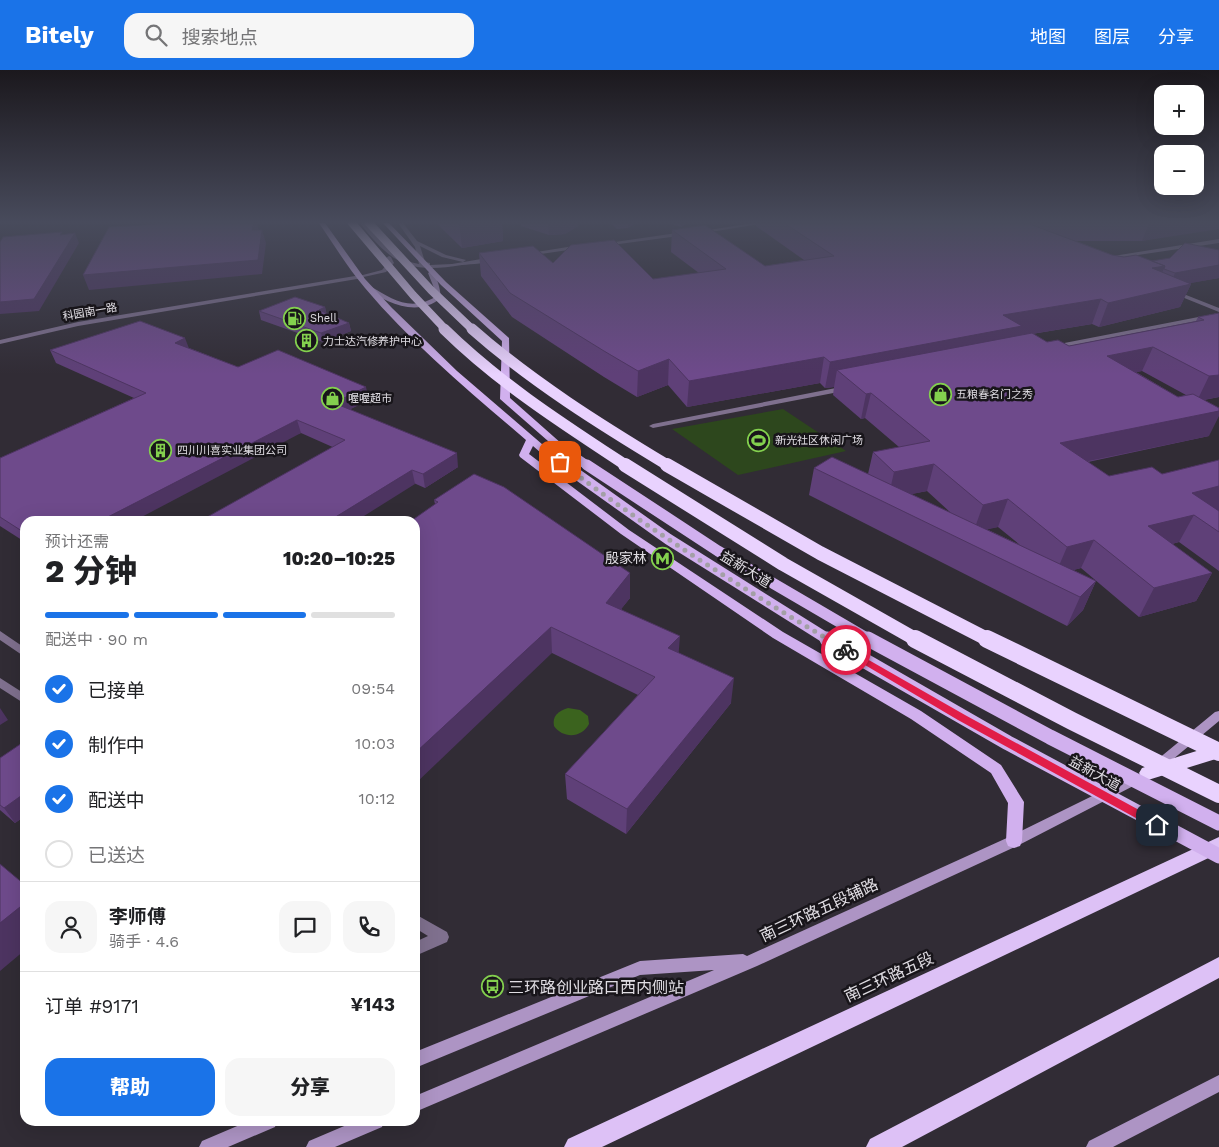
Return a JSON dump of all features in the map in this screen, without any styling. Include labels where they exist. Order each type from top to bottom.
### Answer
[{"type":"highway","points":[[396,273],[445,329],[480,362],[536,405],[683,503],[803,576],[907,634],[1078,725],[1219,794]]},
{"type":"highway","points":[[416,273],[498,351],[568,402],[632,443],[789,537],[890,591],[1219,751]]},
{"type":"highway","points":[[1148,773],[1219,751]]},
{"type":"highway","name":"南三环路五段","points":[[576,1147],[1219,845]]},
{"type":"highway","points":[[878,1147],[1219,967]]},
{"type":"main road","name":"益新大道","points":[[358,273],[368,287],[451,371],[531,440],[618,505],[810,629],[962,718],[1142,817],[1219,856]]},
{"type":"main road","points":[[368,287],[402,306],[420,307],[432,303],[438,298],[437,288],[429,273]]},
{"type":"main road","name":"益新大道","points":[[432,273],[474,314],[506,340],[505,399],[560,446],[658,513],[832,618],[1052,740],[1219,823]]},
{"type":"main road","points":[[531,440],[524,455],[625,532],[778,635],[916,715],[996,769],[1016,802],[1014,841]]},
{"type":"main road","name":"南三环路五段辅路","points":[[420,1102],[752,961],[1014,841],[1148,773],[1219,715]]},
{"type":"main road","points":[[420,1058],[640,968],[752,961]]},
{"type":"main road","points":[[1095,1147],[1219,1083]]},
{"type":"main road","points":[[208,1147],[257,1126]]},
{"type":"main road","points":[[315,1147],[364,1126]]},
{"type":"street","name":"科园南一路","points":[[0,342],[78,324],[375,273]]},
{"type":"street","points":[[443,273],[442,277],[445,285]]},
{"type":"street","points":[[1164,288],[1219,310]]},
{"type":"street","points":[[1047,349],[1219,315]]},
{"type":"street","points":[[653,426],[854,387]]},
{"type":"street","points":[[0,635],[20,649]]},
{"type":"street","points":[[0,682],[20,696]]},
{"type":"street","points":[[420,923],[442,937],[420,947]]},
{"type":"shaded area","name":"新光社区休闲广场","points":[[783,409],[846,451],[738,475],[672,429]]},
{"type":"shaded area","points":[[568,708],[580,710],[588,716],[589,724],[582,732],[567,735],[554,726],[556,714]]},
{"type":"building","points":[[0,273],[50,273],[34,299],[0,302]]},
{"type":"building","points":[[84,273],[103,273],[83,275]]},
{"type":"building","points":[[495,273],[647,273],[653,279],[695,273],[1165,273],[1191,284],[1108,303],[1101,299],[1003,315],[1022,326],[830,362],[824,357],[689,381],[669,359],[638,371],[510,293]]},
{"type":"building","points":[[295,297],[325,307],[319,310],[349,323],[321,333],[259,311]]},
{"type":"building","points":[[1219,313],[1219,375],[1209,376],[1153,347],[1107,356],[1178,397],[1193,394],[1219,408],[1219,411],[1060,443],[1109,476],[1152,467],[1162,474],[1219,460],[1219,486],[1192,493],[1219,511],[1219,532],[1194,515],[1148,526],[1212,573],[1154,588],[1094,540],[1067,547],[1008,499],[983,505],[934,464],[894,472],[873,452],[930,441],[871,393],[866,394],[837,370],[1032,333],[1047,342],[1058,340],[1069,346],[1204,320],[1198,317]]},
{"type":"building","points":[[140,321],[185,338],[175,343],[238,367],[278,350],[366,387],[334,403],[457,453],[423,474],[412,470],[337,516],[209,516],[345,440],[297,420],[110,516],[20,516],[20,530],[0,517],[0,458],[146,393],[50,350]]},
{"type":"building","points":[[832,457],[1096,581],[1080,597],[814,468]]},
{"type":"building","points":[[474,474],[504,487],[630,573],[606,603],[680,636],[668,648],[734,678],[627,809],[565,774],[655,677],[551,627],[420,748],[420,516],[418,516],[438,502],[434,500]]},
{"type":"building","points":[[20,744],[20,797],[4,808],[0,805],[0,758]]},
{"type":"building","points":[[0,864],[20,881],[20,907],[0,923]]},
{"type":"way so far","points":[[560,462],[618,505],[810,629],[846,650]]},
{"type":"place","name":"Shell","points":[[294,318]]},
{"type":"place","name":"力士达汽修养护中心","points":[[307,341]]},
{"type":"place","name":"五粮春名门之秀","points":[[940,394]]},
{"type":"place","name":"喔喔超市","points":[[332,398]]},
{"type":"place","name":"新光社区休闲广场","points":[[759,440]]},
{"type":"place","name":"四川川喜实业集团公司","points":[[161,450]]},
{"type":"place","name":"殷家林","points":[[663,558]]},
{"type":"place","name":"三环路创业路口西内侧站","points":[[492,987]]},
{"type":"route","points":[[846,650],[962,718],[1157,825]]}]
